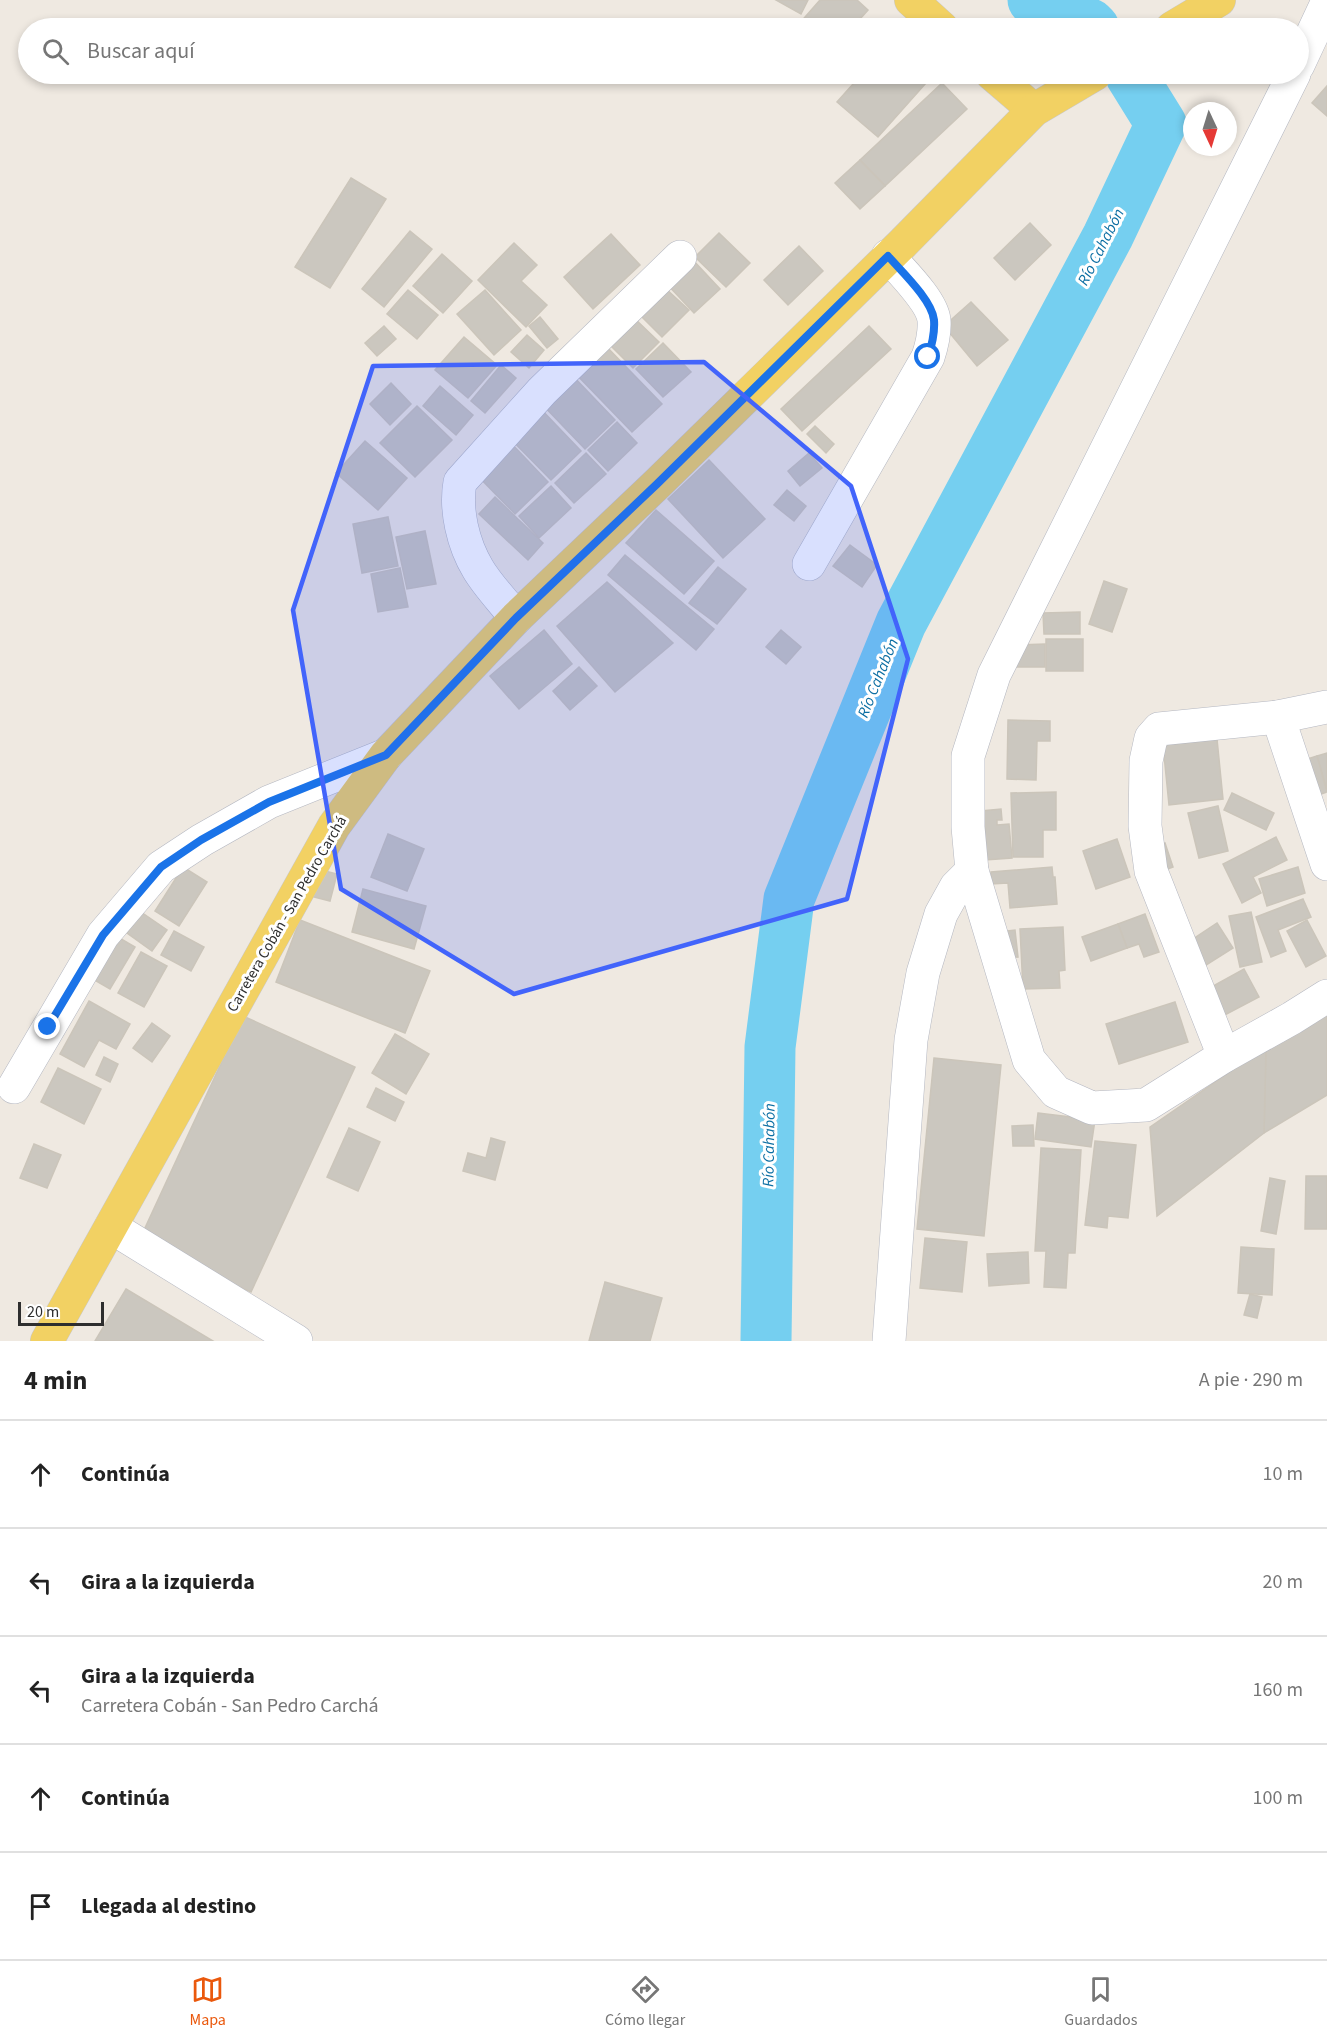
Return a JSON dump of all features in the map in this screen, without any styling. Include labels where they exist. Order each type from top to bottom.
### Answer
[{"type":"main road","points":[[911,0],[931,18]]},
{"type":"main road","points":[[1189,18],[1219,0]]},
{"type":"main road","points":[[1004,84],[1034,110]]},
{"type":"main road","name":"Carretera Cobán - San Pedro Carchá","points":[[46,1341],[334,826],[386,755],[516,618],[657,484],[1034,110],[1077,84]]},
{"type":"street","points":[[1309,43],[1327,3]]},
{"type":"street","points":[[1289,84],[994,675],[968,756],[968,827],[972,871],[1029,1060],[1056,1092],[1092,1108],[1146,1105],[1327,996]]},
{"type":"street","points":[[809,564],[928,357],[934,337],[934,318],[925,300],[888,256]]},
{"type":"street","points":[[516,618],[477,569],[461,528],[457,498],[460,482],[542,391],[680,257]]},
{"type":"street","points":[[1224,1056],[1151,872],[1145,826],[1146,761],[1150,738],[1159,729],[1278,717],[1327,707]]},
{"type":"street","points":[[1278,717],[1327,864]]},
{"type":"street","points":[[14,1087],[103,935],[161,867],[201,840],[269,802],[386,755]]},
{"type":"street","points":[[889,1341],[911,1040],[917,1006],[923,973],[941,914],[956,887],[972,871]]},
{"type":"street","points":[[111,1227],[296,1341]]},
{"type":"highlighted area","points":[[704,362],[851,486],[908,659],[847,899],[514,994],[341,889],[293,610],[373,366]]},
{"type":"building","points":[[776,0],[808,0],[801,14]]},
{"type":"building","points":[[820,0],[857,0],[868,10],[861,18],[804,18]]},
{"type":"building","points":[[853,84],[925,84],[878,137],[837,102]]},
{"type":"building","points":[[941,84],[967,109],[885,186],[860,160]]},
{"type":"building","points":[[1327,86],[1327,116],[1312,103]]},
{"type":"building","points":[[860,160],[885,186],[860,209],[835,183]]},
{"type":"building","points":[[351,178],[386,199],[330,288],[295,267]]},
{"type":"building","points":[[1030,223],[1051,245],[1015,280],[994,258]]},
{"type":"building","points":[[410,231],[432,249],[384,307],[362,289]]},
{"type":"building","points":[[719,233],[750,263],[726,287],[695,257]]},
{"type":"building","points":[[611,234],[640,265],[593,309],[564,277]]},
{"type":"building","points":[[514,243],[537,265],[521,281],[547,305],[526,327],[478,280]]},
{"type":"building","points":[[799,246],[823,271],[788,305],[764,280]]},
{"type":"building","points":[[442,254],[472,281],[443,313],[413,286]]},
{"type":"building","points":[[692,259],[720,289],[694,313],[666,283]]},
{"type":"building","points":[[665,288],[689,310],[662,337],[639,314]]},
{"type":"building","points":[[408,290],[438,315],[417,339],[387,314]]},
{"type":"building","points":[[485,290],[521,330],[494,355],[457,314]]},
{"type":"building","points":[[971,302],[1008,340],[977,366],[944,326]]},
{"type":"building","points":[[540,317],[558,339],[547,348],[529,326]]},
{"type":"building","points":[[633,317],[659,342],[633,368],[608,343]]},
{"type":"building","points":[[384,326],[396,339],[377,356],[365,343]]},
{"type":"building","points":[[869,326],[891,349],[802,431],[781,409]]},
{"type":"building","points":[[527,335],[544,350],[529,368],[511,352]]},
{"type":"building","points":[[464,337],[497,365],[468,398],[435,370]]},
{"type":"building","points":[[603,343],[662,404],[632,432],[573,371]]},
{"type":"building","points":[[663,343],[691,372],[663,397],[636,369]]},
{"type":"building","points":[[501,365],[516,378],[485,413],[471,401]]},
{"type":"building","points":[[569,372],[615,420],[585,449],[539,401]]},
{"type":"building","points":[[391,383],[411,404],[390,425],[370,404]]},
{"type":"building","points":[[440,386],[473,415],[456,435],[423,406]]},
{"type":"building","points":[[536,404],[581,451],[551,480],[505,433]]},
{"type":"building","points":[[417,406],[452,440],[415,477],[380,443]]},
{"type":"building","points":[[617,422],[637,443],[608,471],[588,450]]},
{"type":"building","points":[[815,426],[834,444],[826,453],[807,434]]},
{"type":"building","points":[[508,440],[548,482],[515,514],[474,472]]},
{"type":"building","points":[[365,441],[407,478],[378,510],[336,473]]},
{"type":"building","points":[[586,453],[606,474],[574,503],[555,483]]},
{"type":"building","points":[[809,453],[822,468],[800,486],[788,471]]},
{"type":"building","points":[[709,460],[765,519],[723,558],[668,499]]},
{"type":"building","points":[[551,486],[571,508],[539,538],[519,516]]},
{"type":"building","points":[[787,490],[806,506],[794,521],[774,505]]},
{"type":"building","points":[[495,497],[543,543],[528,560],[479,514]]},
{"type":"building","points":[[656,510],[714,561],[684,594],[626,543]]},
{"type":"building","points":[[388,517],[398,566],[362,573],[353,524]]},
{"type":"building","points":[[425,531],[436,584],[407,589],[396,537]]},
{"type":"building","points":[[850,545],[877,565],[862,587],[833,566]]},
{"type":"building","points":[[625,555],[714,629],[696,650],[608,575]]},
{"type":"building","points":[[718,567],[746,589],[717,624],[689,603]]},
{"type":"building","points":[[400,568],[408,607],[378,612],[371,574]]},
{"type":"building","points":[[1104,581],[1127,589],[1112,632],[1089,624]]},
{"type":"building","points":[[607,582],[673,643],[615,692],[557,626]]},
{"type":"building","points":[[1080,612],[1080,634],[1044,634],[1043,613]]},
{"type":"building","points":[[544,630],[572,664],[519,709],[490,676]]},
{"type":"building","points":[[781,630],[801,647],[786,664],[766,647]]},
{"type":"building","points":[[1046,639],[1083,639],[1083,671],[1046,671]]},
{"type":"building","points":[[1045,644],[1045,667],[1014,667],[1014,645]]},
{"type":"building","points":[[579,667],[597,686],[570,710],[553,691]]},
{"type":"building","points":[[1008,720],[1050,721],[1050,741],[1037,741],[1036,780],[1007,779]]},
{"type":"building","points":[[1217,739],[1223,799],[1169,805],[1163,745]]},
{"type":"building","points":[[1327,753],[1327,790],[1317,756]]},
{"type":"building","points":[[1317,756],[1327,792],[1310,798],[1298,762]]},
{"type":"building","points":[[1056,792],[1056,830],[1043,830],[1043,857],[1013,857],[1011,793]]},
{"type":"building","points":[[1232,793],[1274,813],[1266,830],[1224,810]]},
{"type":"building","points":[[1218,806],[1228,851],[1199,858],[1188,813]]},
{"type":"building","points":[[1001,809],[1002,820],[997,820],[997,825],[1009,824],[1012,858],[985,860],[970,812]]},
{"type":"building","points":[[388,834],[424,849],[407,891],[371,877]]},
{"type":"building","points":[[1276,837],[1287,860],[1253,877],[1261,893],[1242,903],[1223,864]]},
{"type":"building","points":[[1117,839],[1130,877],[1096,889],[1083,851]]},
{"type":"building","points":[[1165,843],[1173,867],[1162,871],[1154,847]]},
{"type":"building","points":[[183,867],[207,882],[179,926],[155,911]]},
{"type":"building","points":[[1052,867],[1057,904],[1010,908],[1008,883],[991,884],[991,872]]},
{"type":"building","points":[[1298,867],[1305,893],[1267,906],[1259,879]]},
{"type":"building","points":[[321,870],[337,874],[330,901],[314,897]]},
{"type":"building","points":[[363,889],[426,906],[414,949],[352,932]]},
{"type":"building","points":[[1303,899],[1311,917],[1278,930],[1286,951],[1271,957],[1256,917]]},
{"type":"building","points":[[141,912],[167,930],[152,951],[127,933]]},
{"type":"building","points":[[1251,912],[1262,962],[1240,967],[1229,916]]},
{"type":"building","points":[[1145,914],[1159,952],[1144,957],[1139,944],[1127,948],[1118,924]]},
{"type":"building","points":[[300,920],[430,971],[405,1033],[276,982]]},
{"type":"building","points":[[1307,920],[1326,956],[1306,967],[1287,931]]},
{"type":"building","points":[[1217,923],[1233,948],[1203,967],[1187,943]]},
{"type":"building","points":[[1118,924],[1127,948],[1091,961],[1082,937]]},
{"type":"building","points":[[1063,927],[1065,970],[1059,971],[1060,988],[1023,989],[1020,929]]},
{"type":"building","points":[[1015,930],[1018,957],[1002,958],[999,932]]},
{"type":"building","points":[[174,931],[204,947],[191,971],[161,955]]},
{"type":"building","points":[[116,936],[135,947],[110,989],[91,978]]},
{"type":"building","points":[[141,952],[167,966],[144,1007],[118,993]]},
{"type":"building","points":[[1244,969],[1259,997],[1219,1018],[1204,991]]},
{"type":"building","points":[[89,1001],[130,1024],[116,1049],[99,1040],[84,1067],[60,1054]]},
{"type":"building","points":[[1175,1002],[1188,1042],[1119,1064],[1106,1024]]},
{"type":"building","points":[[1327,1010],[1327,1095],[1264,1133],[1266,1047]]},
{"type":"building","points":[[243,1016],[355,1067],[251,1292],[139,1241]]},
{"type":"building","points":[[152,1023],[170,1036],[152,1062],[133,1048]]},
{"type":"building","points":[[395,1034],[429,1054],[406,1094],[372,1073]]},
{"type":"building","points":[[1266,1047],[1264,1133],[1157,1216],[1150,1127]]},
{"type":"building","points":[[104,1057],[118,1064],[110,1082],[96,1075]]},
{"type":"building","points":[[934,1058],[1001,1065],[984,1236],[917,1229]]},
{"type":"building","points":[[58,1068],[101,1089],[84,1124],[41,1102]]},
{"type":"building","points":[[376,1088],[404,1102],[395,1121],[367,1107]]},
{"type":"building","points":[[1038,1113],[1095,1120],[1091,1147],[1035,1139]]},
{"type":"building","points":[[1033,1125],[1034,1146],[1013,1146],[1012,1126]]},
{"type":"building","points":[[349,1128],[380,1142],[358,1191],[327,1177]]},
{"type":"building","points":[[491,1138],[505,1142],[495,1180],[463,1171],[468,1153],[486,1158]]},
{"type":"building","points":[[1095,1141],[1136,1145],[1128,1218],[1108,1216],[1107,1228],[1085,1225]]},
{"type":"building","points":[[34,1144],[61,1155],[47,1188],[20,1178]]},
{"type":"building","points":[[1041,1148],[1081,1150],[1075,1253],[1068,1253],[1066,1288],[1044,1287],[1046,1251],[1035,1251]]},
{"type":"building","points":[[1306,1176],[1327,1176],[1327,1229],[1305,1229]]},
{"type":"building","points":[[1270,1178],[1285,1181],[1276,1234],[1261,1231]]},
{"type":"building","points":[[925,1238],[967,1242],[962,1292],[920,1288]]},
{"type":"building","points":[[1241,1247],[1274,1249],[1272,1295],[1238,1293]]},
{"type":"building","points":[[1028,1252],[1029,1283],[989,1286],[987,1254]]},
{"type":"building","points":[[605,1282],[662,1298],[650,1341],[589,1341]]},
{"type":"building","points":[[126,1289],[213,1341],[95,1341]]},
{"type":"building","points":[[1250,1294],[1262,1297],[1257,1318],[1244,1315]]},
{"type":"waterway","name":"Río Cahabón","points":[[1033,0],[1076,18]]},
{"type":"waterway","name":"Río Cahabón","points":[[766,1341],[770,1047],[789,899],[901,623],[1108,236],[1161,124],[1136,84]]},
{"type":"route","points":[[48,1027],[103,935],[161,867],[201,840],[269,802],[386,755],[516,618],[657,484],[888,256],[925,300],[934,318],[934,337],[928,357]]}]
